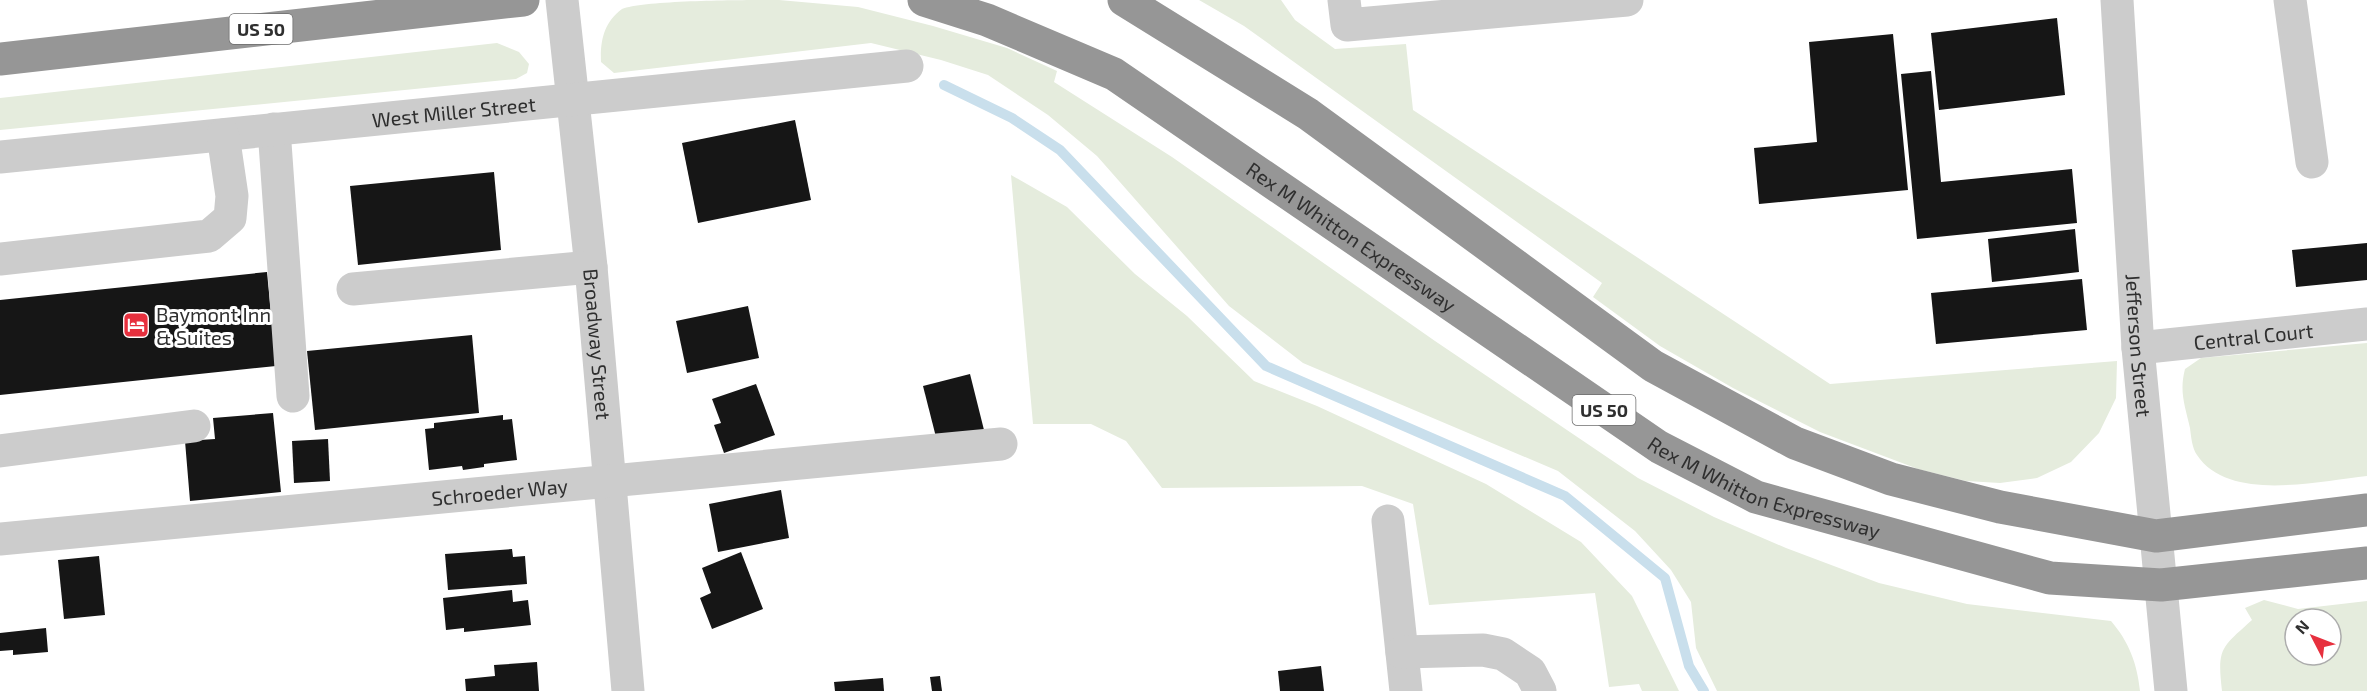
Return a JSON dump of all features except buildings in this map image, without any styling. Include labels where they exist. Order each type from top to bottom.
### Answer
[{"type":"highway","name":"US 50","points":[[0,58],[523,0]]},
{"type":"highway","name":"Rex M Whitton Expressway","points":[[924,0],[987,20],[1114,74],[1659,447],[1756,497],[2050,578],[2161,585],[2367,563]]},
{"type":"highway","points":[[1124,0],[1308,114],[1653,366],[1795,443],[1891,479],[2000,507],[2156,536],[2367,510]]},
{"type":"street","name":"Broadway Street","points":[[562,0],[591,267],[628,691]]},
{"type":"street","points":[[1346,13],[1627,0]]},
{"type":"street","name":"Jefferson Street","points":[[2117,0],[2139,348],[2171,691]]},
{"type":"street","points":[[2290,0],[2312,162]]},
{"type":"street","name":"West Miller Street","points":[[0,157],[907,66]]},
{"type":"street","points":[[274,129],[293,396]]},
{"type":"street","points":[[0,259],[209,236],[230,218],[232,196],[223,135]]},
{"type":"street","points":[[353,289],[591,267]]},
{"type":"street","name":"Central Court","points":[[2139,348],[2367,324]]},
{"type":"street","points":[[0,450],[194,426]]},
{"type":"street","name":"Schroeder Way","points":[[0,538],[1001,444]]},
{"type":"street","points":[[1388,521],[1406,691]]},
{"type":"street","points":[[1402,652],[1483,650],[1503,654],[1530,672],[1540,691]]},
{"type":"green space","points":[[779,0],[858,7],[933,26],[1007,48],[1057,71],[1054,82],[1172,157],[1435,341],[1638,478],[1714,517],[1786,548],[1879,583],[1967,604],[2111,621],[2131,653],[2140,691],[1717,691],[1696,648],[1691,602],[1671,570],[1635,531],[1558,471],[1303,363],[1229,306],[1097,156],[1048,115],[988,75],[941,60],[871,43],[614,73],[601,62],[604,32],[611,20],[622,9],[673,2]]},
{"type":"green space","points":[[1199,0],[1281,0],[1295,20],[1335,49],[1406,44],[1413,110],[1830,384],[2117,361],[2116,398],[2099,433],[2071,462],[2037,478],[2000,483],[1966,481],[1918,469],[1820,432],[1733,388],[1660,346],[1593,297],[1602,283],[1244,26]]},
{"type":"green space","points":[[497,43],[519,52],[529,64],[527,73],[516,79],[0,130],[0,98]]},
{"type":"green space","points":[[1011,175],[1067,207],[1135,274],[1187,316],[1254,381],[1317,406],[1486,484],[1581,542],[1632,596],[1679,691],[1642,691],[1639,684],[1609,687],[1595,593],[1429,605],[1413,504],[1362,486],[1162,488],[1126,441],[1091,424],[1033,424]]},
{"type":"green space","points":[[2367,343],[2367,476],[2300,484],[2252,484],[2230,479],[2211,470],[2197,455],[2183,399],[2183,385],[2185,369],[2201,358]]},
{"type":"green space","points":[[2264,600],[2290,607],[2283,607],[2283,667],[2343,667],[2343,607],[2315,607],[2367,601],[2367,691],[2222,691],[2221,657],[2228,643],[2252,620],[2245,608]]},
{"type":"waterway","points":[[944,85],[1012,118],[1060,150],[1266,366],[1565,496],[1665,578],[1689,666],[1704,691]]},
{"type":"place","name":"Baymont Inn & Suites","points":[[136,325]]}]
